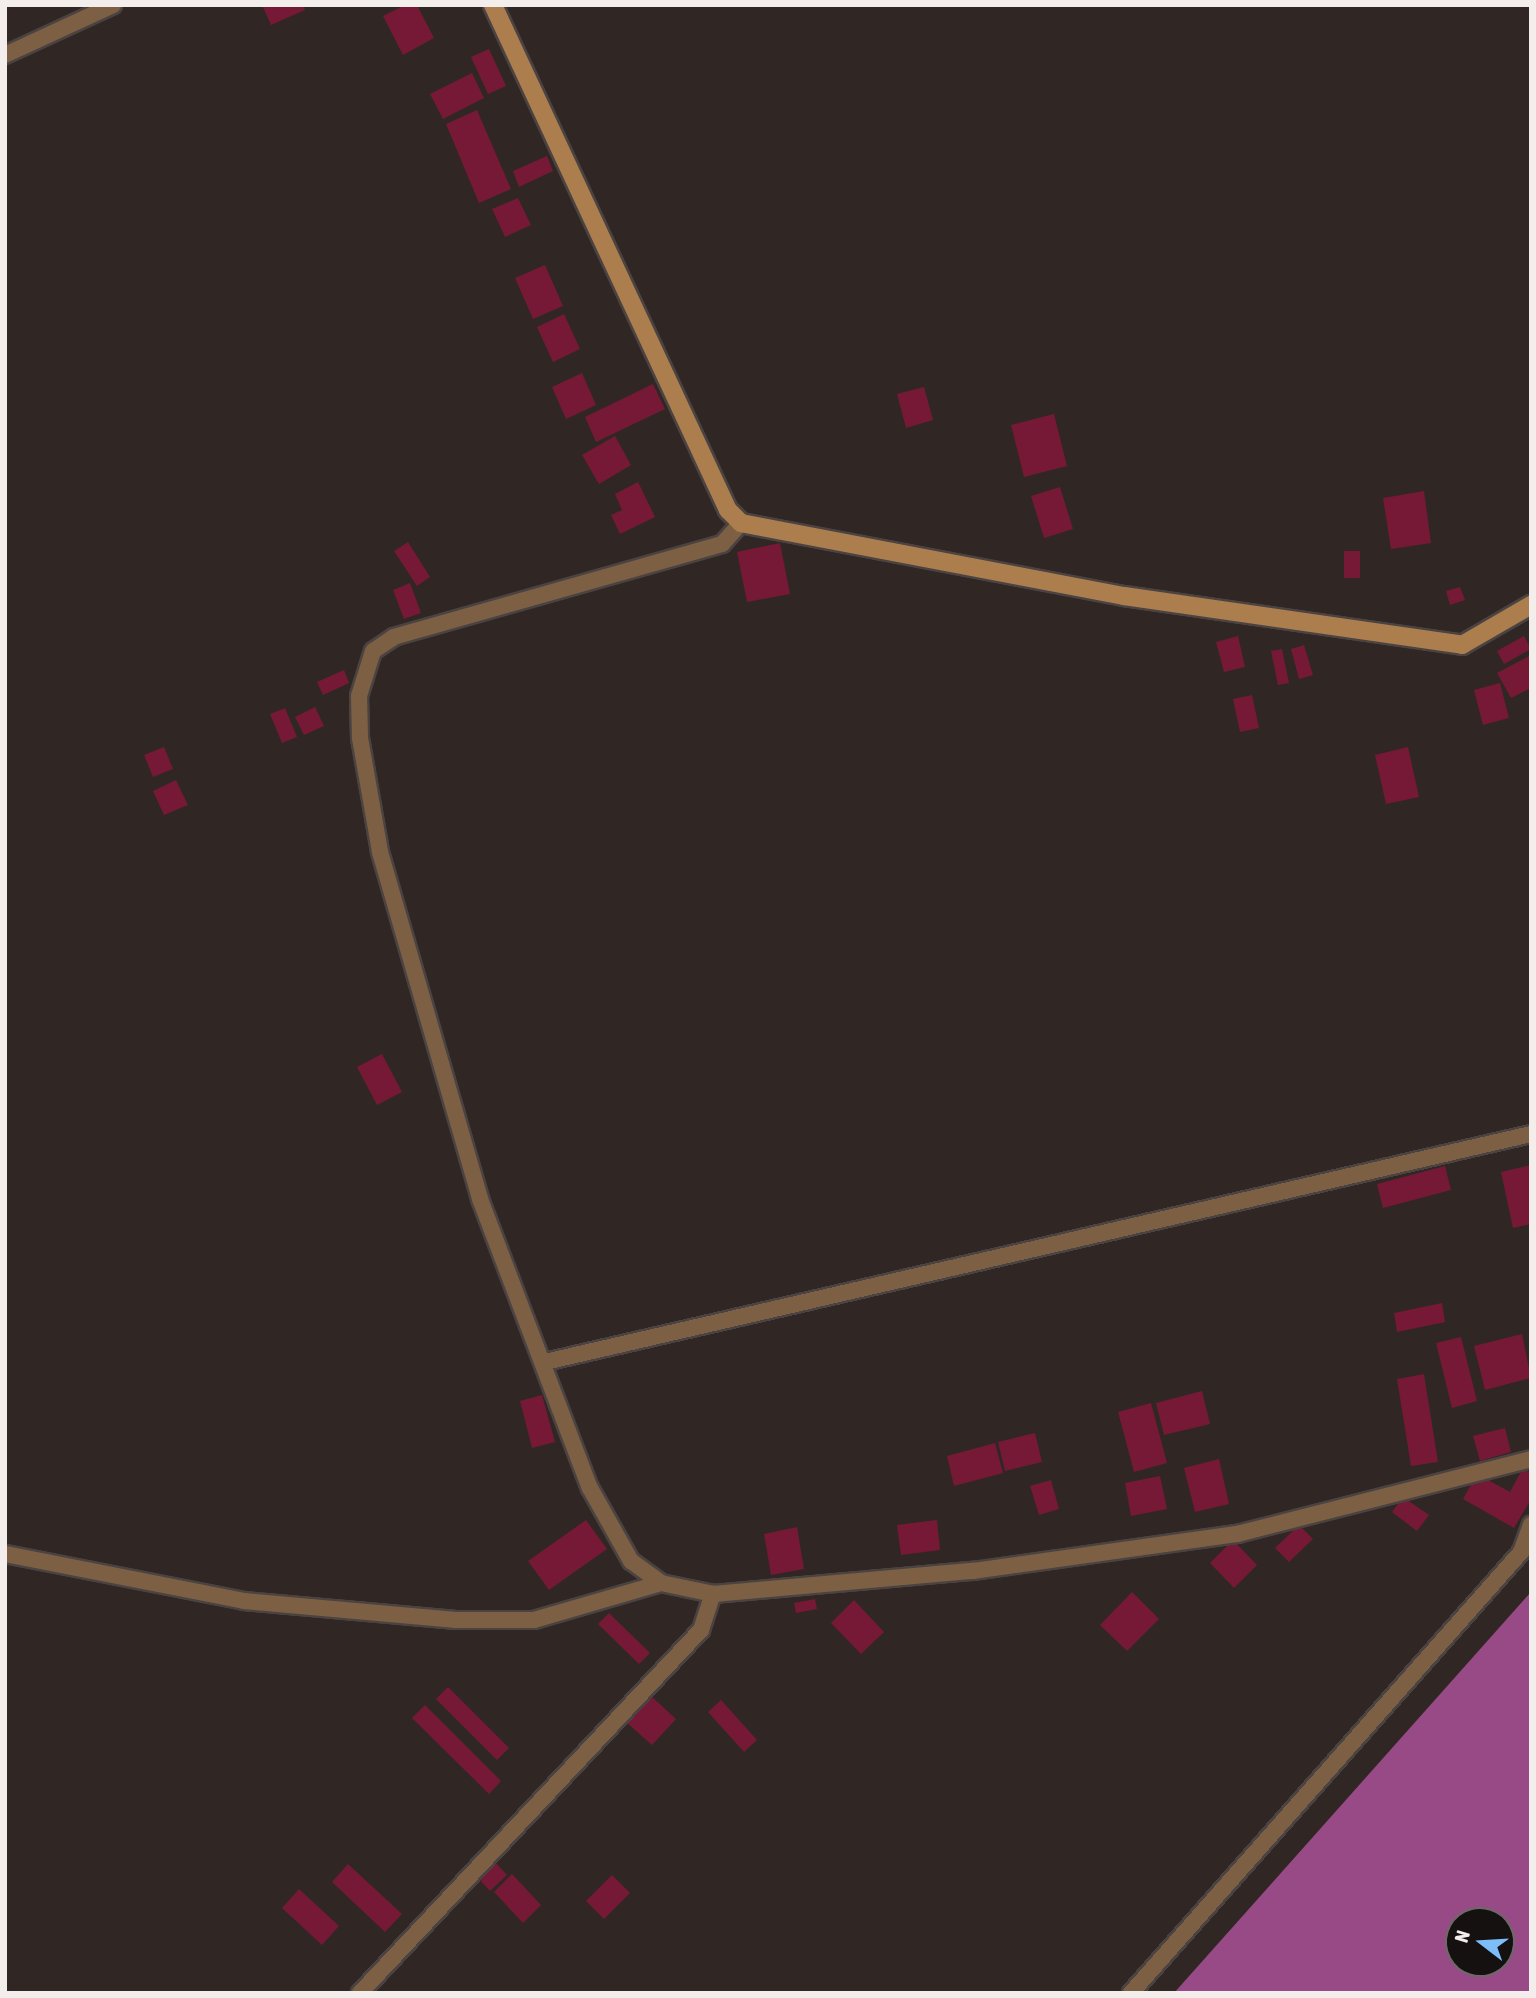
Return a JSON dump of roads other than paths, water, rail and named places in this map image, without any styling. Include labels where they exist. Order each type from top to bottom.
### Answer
[{"type":"street","points":[[5,55],[113,5]]},
{"type":"street","points":[[493,5],[729,510],[741,523],[1124,596],[1462,645],[1531,605]]},
{"type":"street","points":[[741,523],[722,544],[394,637],[373,651],[359,695],[360,738],[380,852],[429,1031],[480,1199],[607,1528],[631,1561],[661,1583],[713,1594],[973,1571],[1237,1534],[1531,1459]]},
{"type":"street","points":[[545,1362],[1531,1134]]},
{"type":"street","points":[[1131,1993],[1521,1552],[1531,1525]]},
{"type":"street","points":[[5,1554],[244,1601],[456,1620],[534,1620],[661,1583]]},
{"type":"street","points":[[360,1993],[701,1630],[713,1594]]}]
